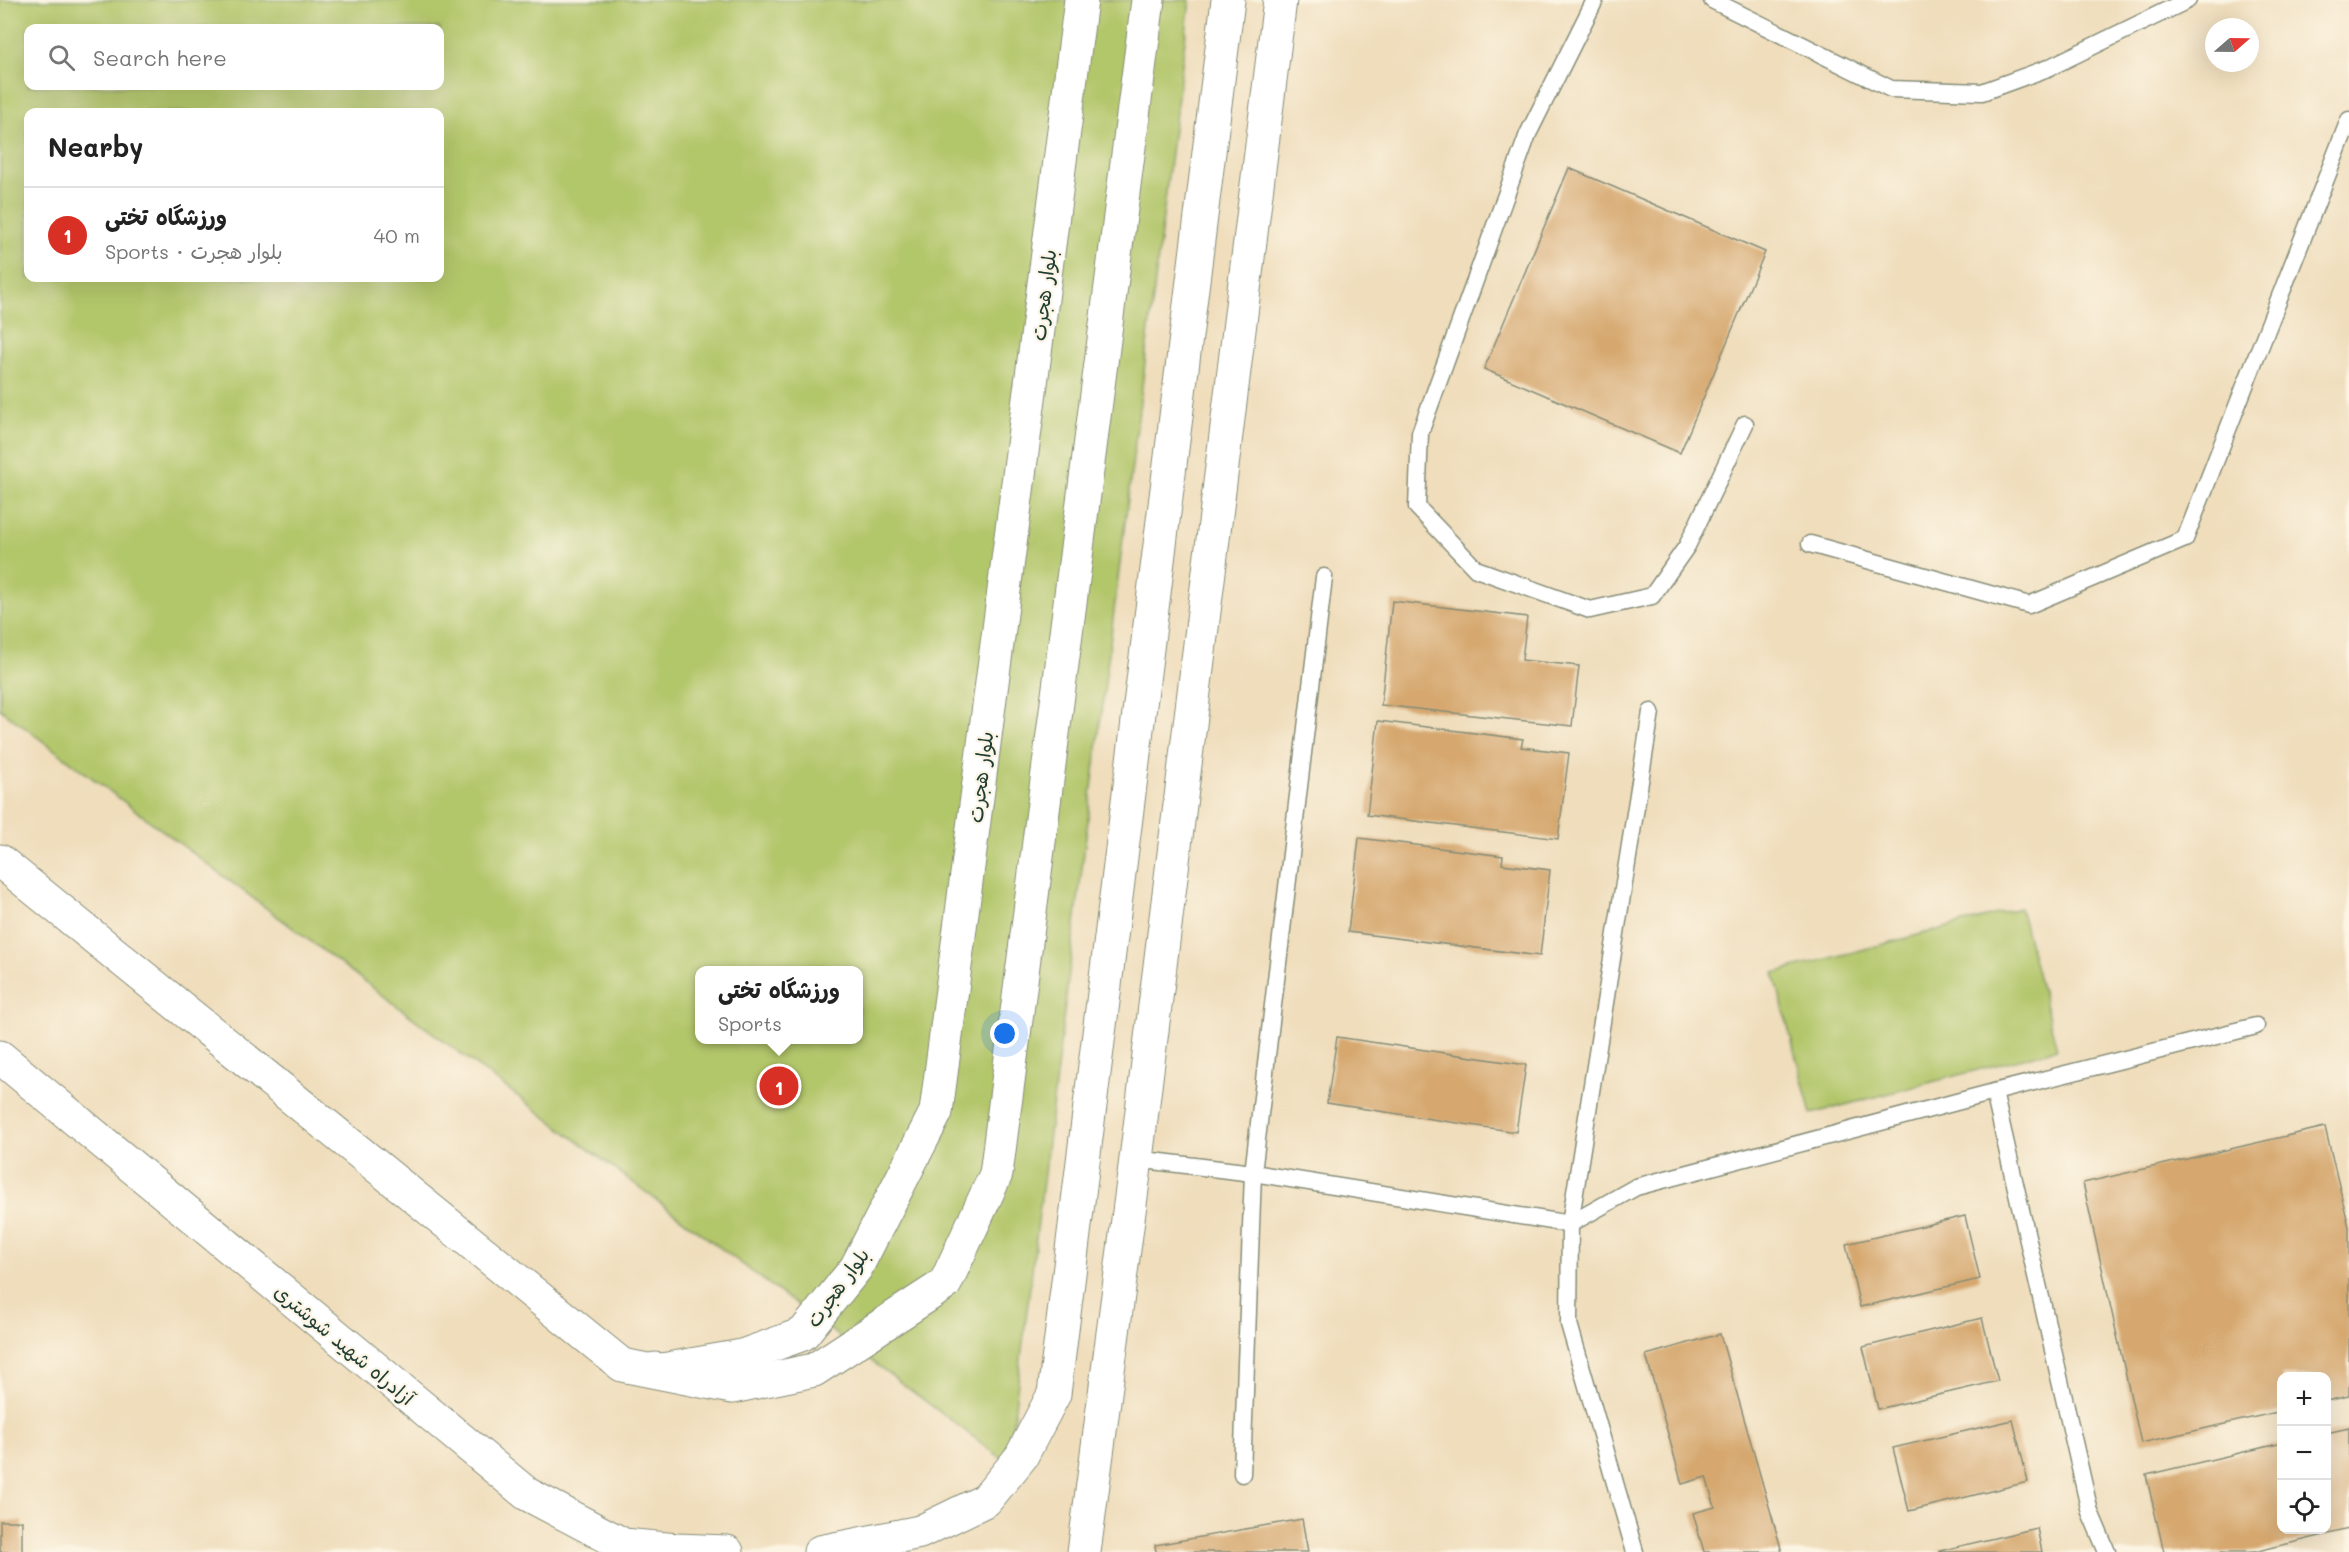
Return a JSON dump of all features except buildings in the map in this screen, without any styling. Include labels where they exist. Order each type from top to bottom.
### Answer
[{"type":"main road","name":"بلوار هجرت","points":[[622,1365],[662,1370],[742,1356],[803,1334],[856,1268],[936,1112],[1081,0]]},
{"type":"main road","points":[[0,861],[622,1365],[732,1388],[814,1370],[945,1284],[996,1174],[1148,0]]},
{"type":"main road","points":[[844,1550],[920,1532],[986,1500],[1021,1457],[1054,1394],[1228,0]]},
{"type":"main road","points":[[1084,1552],[1136,1159],[1280,0]]},
{"type":"main road","name":"آزادراه شهید شوشتری","points":[[0,1056],[527,1494],[624,1545],[727,1552]]},
{"type":"lane","points":[[1595,0],[1528,134],[1420,433],[1417,507],[1476,569],[1590,610],[1652,596],[1687,546],[1745,424]]},
{"type":"lane","points":[[1712,0],[1890,89],[1982,92],[2048,68],[2188,0]]},
{"type":"lane","points":[[1810,544],[2029,605],[2185,539],[2349,120]]},
{"type":"lane","points":[[1242,1474],[1253,1173],[1324,577]]},
{"type":"lane","points":[[1635,1552],[1569,1324],[1570,1224],[1651,712]]},
{"type":"lane","points":[[1136,1159],[1253,1173],[1570,1224],[1636,1187],[1994,1092],[2256,1026]]},
{"type":"lane","points":[[1994,1092],[2090,1512],[2107,1552]]},
{"type":"green space","points":[[0,0],[1190,0],[1008,1463],[0,709]]},
{"type":"green space","points":[[2020,908],[2057,1049],[1811,1114],[1774,973]]},
{"type":"place","name":"ورزشگاه تختی","points":[[779,1086]]}]
